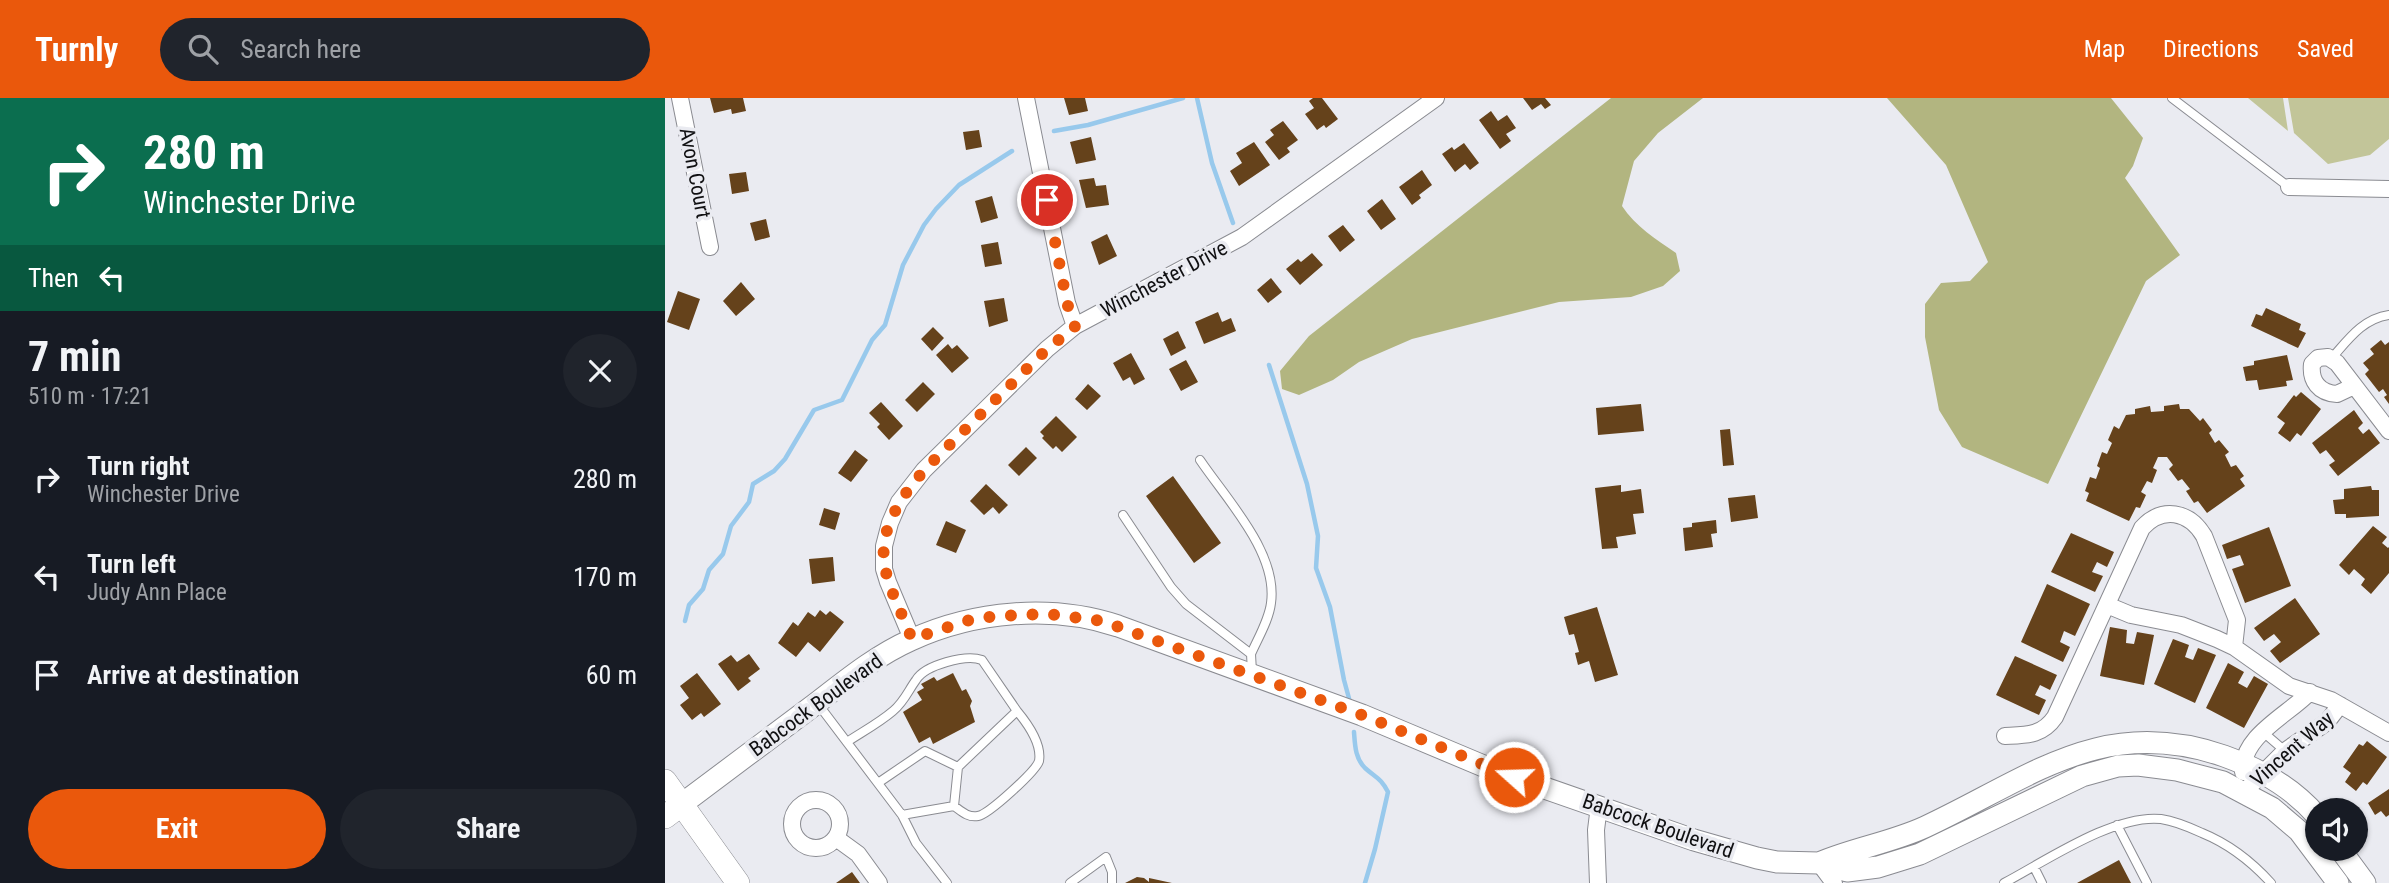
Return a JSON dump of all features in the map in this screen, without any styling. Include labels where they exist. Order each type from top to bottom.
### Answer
[{"type":"main road","points":[[665,781],[673,811],[738,883]]},
{"type":"street","name":"Avon Court","points":[[681,98],[711,247]]},
{"type":"street","points":[[1026,98],[1067,303],[1075,327]]},
{"type":"street","name":"Winchester Drive","points":[[912,639],[891,591],[883,557],[886,533],[899,502],[924,470],[1047,349],[1075,327],[1243,237],[1436,98]]},
{"type":"street","points":[[2289,187],[2389,189]]},
{"type":"street","points":[[2354,386],[2337,394],[2330,394],[2315,383],[2311,373],[2312,363],[2318,358],[2331,359],[2354,386],[2389,431]]},
{"type":"street","points":[[2005,736],[2038,733],[2048,727],[2055,718],[2143,528],[2161,514],[2182,515],[2199,527],[2204,536],[2234,612],[2237,630],[2234,647]]},
{"type":"street","name":"Vincent Way","points":[[2107,605],[2131,615],[2181,625],[2234,647],[2289,686],[2322,695],[2389,733]]},
{"type":"street","name":"Babcock Boulevard","points":[[673,811],[875,660],[912,639],[970,620],[996,616],[1069,615],[1118,626],[1251,664],[1362,715],[1493,770],[1694,840],[1777,862],[1819,863],[1847,871],[1878,867],[1920,854],[2067,782],[2103,769],[2138,765],[2177,769],[2223,782],[2272,808],[2299,831],[2337,883]]},
{"type":"street","name":"Vincent Way","points":[[2244,792],[2242,763],[2246,753],[2263,732],[2310,692]]},
{"type":"street","name":"Vincent Way","points":[[2244,792],[2285,751],[2327,722],[2340,705]]},
{"type":"street","name":"Babcock Boulevard","points":[[1819,863],[1899,838],[2053,762],[2112,744],[2160,742],[2209,751],[2264,774],[2293,792],[2305,804]]},
{"type":"street","points":[[1598,883],[1596,830],[1599,806]]},
{"type":"street","points":[[836,838],[857,854],[879,883]]},
{"type":"street","points":[[2349,861],[2365,883]]},
{"type":"street","points":[[1819,863],[1833,883]]},
{"type":"street","points":[[1864,883],[1867,875],[1878,867]]},
{"type":"lane","points":[[2172,98],[2289,187]]},
{"type":"lane","points":[[2331,359],[2359,328],[2378,317],[2389,315]]},
{"type":"lane","points":[[1123,515],[1171,587],[1251,664],[1271,606],[1269,571],[1260,546],[1200,460]]},
{"type":"lane","points":[[847,743],[894,711],[910,693],[921,674],[952,660],[974,657],[982,660],[1028,725],[1038,749],[1039,761],[1034,769],[980,816],[968,816],[954,806],[902,815]]},
{"type":"lane","points":[[817,703],[902,815],[916,843],[947,883]]},
{"type":"lane","points":[[954,806],[958,768],[1017,711]]},
{"type":"lane","points":[[2263,732],[2285,751]]},
{"type":"lane","points":[[878,783],[925,751],[958,768]]},
{"type":"lane","points":[[2004,883],[2117,825],[2142,819],[2163,819],[2217,839],[2255,866],[2271,883]]},
{"type":"lane","points":[[2117,825],[2147,883]]},
{"type":"lane","points":[[1070,883],[1106,857],[1112,872],[1112,883]]},
{"type":"lane","points":[[2034,867],[2042,883]]},
{"type":"green space","points":[[1611,98],[1703,98],[1658,133],[1634,161],[1622,206],[1640,226],[1676,253],[1680,271],[1663,286],[1631,297],[1559,302],[1412,339],[1359,362],[1333,380],[1299,395],[1282,389],[1280,371],[1309,336]]},
{"type":"green space","points":[[1887,98],[2111,98],[2143,138],[2133,166],[2125,178],[2180,255],[2146,281],[2048,484],[1962,447],[1939,410],[1925,337],[1925,304],[1941,283],[1970,281],[1988,262],[1946,165]]},
{"type":"green space","points":[[2248,98],[2283,98],[2288,131]]},
{"type":"green space","points":[[2288,98],[2389,98],[2389,139],[2370,155],[2328,164],[2294,133]]},
{"type":"building","points":[[710,98],[743,98],[746,111],[732,114],[731,109],[714,113]]},
{"type":"building","points":[[1064,98],[1085,98],[1088,111],[1069,115]]},
{"type":"building","points":[[1322,98],[1338,119],[1326,128],[1324,125],[1317,130],[1305,114],[1314,108],[1309,101]]},
{"type":"building","points":[[1523,98],[1545,98],[1551,105],[1545,109],[1541,104],[1532,110]]},
{"type":"building","points":[[1491,111],[1498,121],[1507,115],[1516,128],[1506,134],[1511,141],[1500,149],[1479,120]]},
{"type":"building","points":[[1283,121],[1298,140],[1287,148],[1290,152],[1279,160],[1265,142],[1274,135],[1270,130]]},
{"type":"building","points":[[979,130],[982,147],[966,150],[963,132]]},
{"type":"building","points":[[1091,137],[1096,160],[1076,164],[1070,142]]},
{"type":"building","points":[[1254,142],[1270,165],[1239,186],[1230,171],[1242,163],[1236,153]]},
{"type":"building","points":[[1464,143],[1479,163],[1470,170],[1465,164],[1455,172],[1442,154]]},
{"type":"building","points":[[1422,170],[1432,185],[1419,195],[1421,198],[1412,205],[1399,187]]},
{"type":"building","points":[[746,172],[749,191],[732,194],[729,174]]},
{"type":"building","points":[[1094,178],[1096,186],[1106,185],[1109,205],[1086,208],[1079,180]]},
{"type":"building","points":[[992,196],[998,218],[981,223],[975,201]]},
{"type":"building","points":[[1382,199],[1396,219],[1381,230],[1367,211]]},
{"type":"building","points":[[766,219],[770,237],[755,241],[750,223]]},
{"type":"building","points":[[1343,225],[1355,240],[1340,252],[1328,236]]},
{"type":"building","points":[[1107,234],[1117,256],[1099,265],[1091,242]]},
{"type":"building","points":[[998,242],[1002,264],[985,267],[981,245]]},
{"type":"building","points":[[1312,253],[1323,265],[1300,285],[1286,269],[1298,259],[1301,262]]},
{"type":"building","points":[[1271,278],[1282,292],[1268,303],[1257,290]]},
{"type":"building","points":[[741,282],[755,299],[736,316],[723,301]]},
{"type":"building","points":[[678,291],[700,299],[689,330],[667,322]]},
{"type":"building","points":[[1004,298],[1008,321],[989,327],[984,301]]},
{"type":"building","points":[[2266,308],[2301,324],[2299,330],[2306,333],[2298,348],[2251,326],[2256,314],[2262,316]]},
{"type":"building","points":[[1218,312],[1222,322],[1231,318],[1236,331],[1204,344],[1195,322]]},
{"type":"building","points":[[933,327],[944,338],[932,351],[921,339]]},
{"type":"building","points":[[1178,331],[1186,348],[1171,356],[1163,339]]},
{"type":"building","points":[[2381,340],[2385,345],[2389,342],[2389,404],[2383,389],[2379,392],[2365,374],[2369,370],[2363,363],[2374,354],[2370,349]]},
{"type":"building","points":[[948,344],[952,349],[957,345],[969,358],[952,373],[936,355]]},
{"type":"building","points":[[1131,353],[1145,379],[1134,385],[1130,377],[1123,381],[1113,363]]},
{"type":"building","points":[[2287,355],[2293,380],[2286,381],[2287,386],[2259,390],[2257,380],[2246,381],[2243,367],[2254,365],[2254,361]]},
{"type":"building","points":[[1186,360],[1198,382],[1181,391],[1169,369]]},
{"type":"building","points":[[923,382],[935,394],[917,412],[905,400]]},
{"type":"building","points":[[1088,384],[1101,396],[1087,410],[1075,399]]},
{"type":"building","points":[[2301,392],[2321,409],[2301,436],[2297,433],[2290,442],[2278,433],[2285,423],[2277,417],[2294,395],[2296,397]]},
{"type":"building","points":[[881,402],[903,426],[889,440],[877,427],[880,424],[869,413]]},
{"type":"building","points":[[1641,404],[1644,431],[1598,435],[1596,408]]},
{"type":"building","points":[[2179,404],[2180,409],[2189,409],[2200,421],[2203,418],[2212,430],[2209,433],[2215,443],[2219,440],[2229,452],[2225,455],[2231,467],[2236,465],[2244,476],[2240,479],[2245,486],[2207,513],[2198,501],[2194,503],[2186,491],[2190,489],[2182,479],[2178,481],[2169,469],[2173,465],[2167,457],[2158,457],[2153,468],[2157,470],[2152,483],[2147,481],[2141,492],[2146,495],[2129,521],[2086,501],[2089,493],[2085,491],[2090,477],[2096,479],[2102,452],[2107,454],[2112,443],[2108,440],[2114,426],[2119,429],[2126,415],[2135,414],[2135,409],[2150,406],[2151,412],[2164,411],[2164,406]]},
{"type":"building","points":[[2354,410],[2363,423],[2358,428],[2363,434],[2369,429],[2380,443],[2338,476],[2329,465],[2335,461],[2326,450],[2320,454],[2312,443]]},
{"type":"building","points":[[1056,416],[1077,437],[1062,452],[1056,446],[1053,449],[1040,432]]},
{"type":"building","points":[[1730,429],[1734,465],[1723,466],[1720,430]]},
{"type":"building","points":[[1026,447],[1037,458],[1019,476],[1008,465]]},
{"type":"building","points":[[855,450],[868,460],[851,482],[838,473]]},
{"type":"building","points":[[1173,476],[1221,543],[1194,563],[1146,496]]},
{"type":"building","points":[[986,484],[1008,505],[999,514],[993,507],[984,515],[970,501]]},
{"type":"building","points":[[1621,485],[1621,492],[1641,489],[1644,513],[1633,514],[1636,534],[1616,537],[1618,548],[1602,549],[1595,488]]},
{"type":"building","points":[[2371,486],[2372,490],[2379,490],[2379,516],[2346,518],[2346,514],[2335,514],[2333,500],[2344,499],[2344,489]]},
{"type":"building","points":[[1755,495],[1758,518],[1731,522],[1728,498]]},
{"type":"building","points":[[824,508],[840,513],[835,530],[819,525]]},
{"type":"building","points":[[1716,520],[1717,533],[1711,534],[1713,547],[1685,551],[1683,528],[1692,527],[1692,523]]},
{"type":"building","points":[[946,521],[966,530],[956,553],[936,545]]},
{"type":"building","points":[[2373,526],[2387,537],[2382,543],[2389,547],[2389,573],[2371,594],[2361,585],[2365,579],[2354,569],[2349,575],[2339,565]]},
{"type":"building","points":[[2269,527],[2291,586],[2245,603],[2232,569],[2244,565],[2240,555],[2227,559],[2222,545]]},
{"type":"building","points":[[2071,533],[2114,552],[2107,567],[2097,562],[2092,572],[2103,576],[2095,592],[2051,572]]},
{"type":"building","points":[[833,557],[835,581],[812,584],[809,559]]},
{"type":"building","points":[[2047,584],[2090,604],[2075,636],[2064,631],[2060,642],[2070,647],[2063,662],[2021,642]]},
{"type":"building","points":[[2295,598],[2320,634],[2280,663],[2270,651],[2281,642],[2274,634],[2264,641],[2254,628]]},
{"type":"building","points":[[1597,607],[1618,675],[1595,682],[1589,661],[1578,665],[1575,653],[1579,652],[1574,634],[1569,635],[1564,617]]},
{"type":"building","points":[[820,610],[826,615],[830,611],[844,622],[820,652],[808,642],[796,657],[778,643],[793,622],[798,626],[808,612],[815,617]]},
{"type":"building","points":[[2110,627],[2127,630],[2126,643],[2134,644],[2137,632],[2154,635],[2144,685],[2100,676]]},
{"type":"building","points":[[2173,639],[2189,645],[2185,657],[2193,660],[2198,648],[2216,655],[2195,703],[2154,684]]},
{"type":"building","points":[[749,654],[760,669],[748,678],[751,681],[738,691],[718,664],[731,655],[737,662]]},
{"type":"building","points":[[2015,656],[2057,675],[2050,690],[2040,685],[2035,695],[2046,700],[2039,715],[1996,695]]},
{"type":"building","points":[[2228,663],[2244,672],[2238,683],[2247,688],[2254,676],[2268,684],[2244,728],[2206,708]]},
{"type":"building","points":[[697,673],[721,704],[704,717],[701,713],[692,720],[680,705],[689,698],[680,686]]},
{"type":"building","points":[[953,673],[962,691],[966,689],[972,701],[970,706],[975,722],[933,744],[930,737],[919,743],[903,712],[922,700],[917,692],[924,688],[921,684],[934,677],[937,681]]},
{"type":"building","points":[[2367,741],[2387,757],[2367,785],[2363,782],[2356,791],[2345,782],[2351,773],[2343,767],[2359,744],[2363,746]]},
{"type":"building","points":[[2389,789],[2389,815],[2386,817],[2381,811],[2375,815],[2368,803]]},
{"type":"building","points":[[2119,860],[2131,883],[2077,883]]},
{"type":"building","points":[[852,872],[860,883],[836,883]]},
{"type":"building","points":[[1137,877],[1149,882],[1149,878],[1172,883],[1125,883]]},
{"type":"waterway","points":[[1054,131],[1088,125],[1183,98]]},
{"type":"waterway","points":[[1197,98],[1212,163],[1233,223]]},
{"type":"waterway","points":[[685,621],[689,605],[703,589],[709,570],[723,554],[731,526],[749,502],[753,484],[774,471],[785,459],[814,410],[842,400],[872,340],[885,325],[903,265],[924,225],[959,185],[1012,151]]},
{"type":"waterway","points":[[1269,365],[1307,484],[1318,536],[1316,568],[1330,607],[1350,702]]},
{"type":"waterway","points":[[1354,732],[1359,760],[1381,781],[1388,792],[1365,883]]},
{"type":"route","points":[[1047,200],[1067,303],[1075,327],[1047,349],[924,470],[899,502],[886,533],[884,569],[912,639],[970,620],[996,616],[1048,614],[1087,617],[1362,715],[1514,777]]}]
